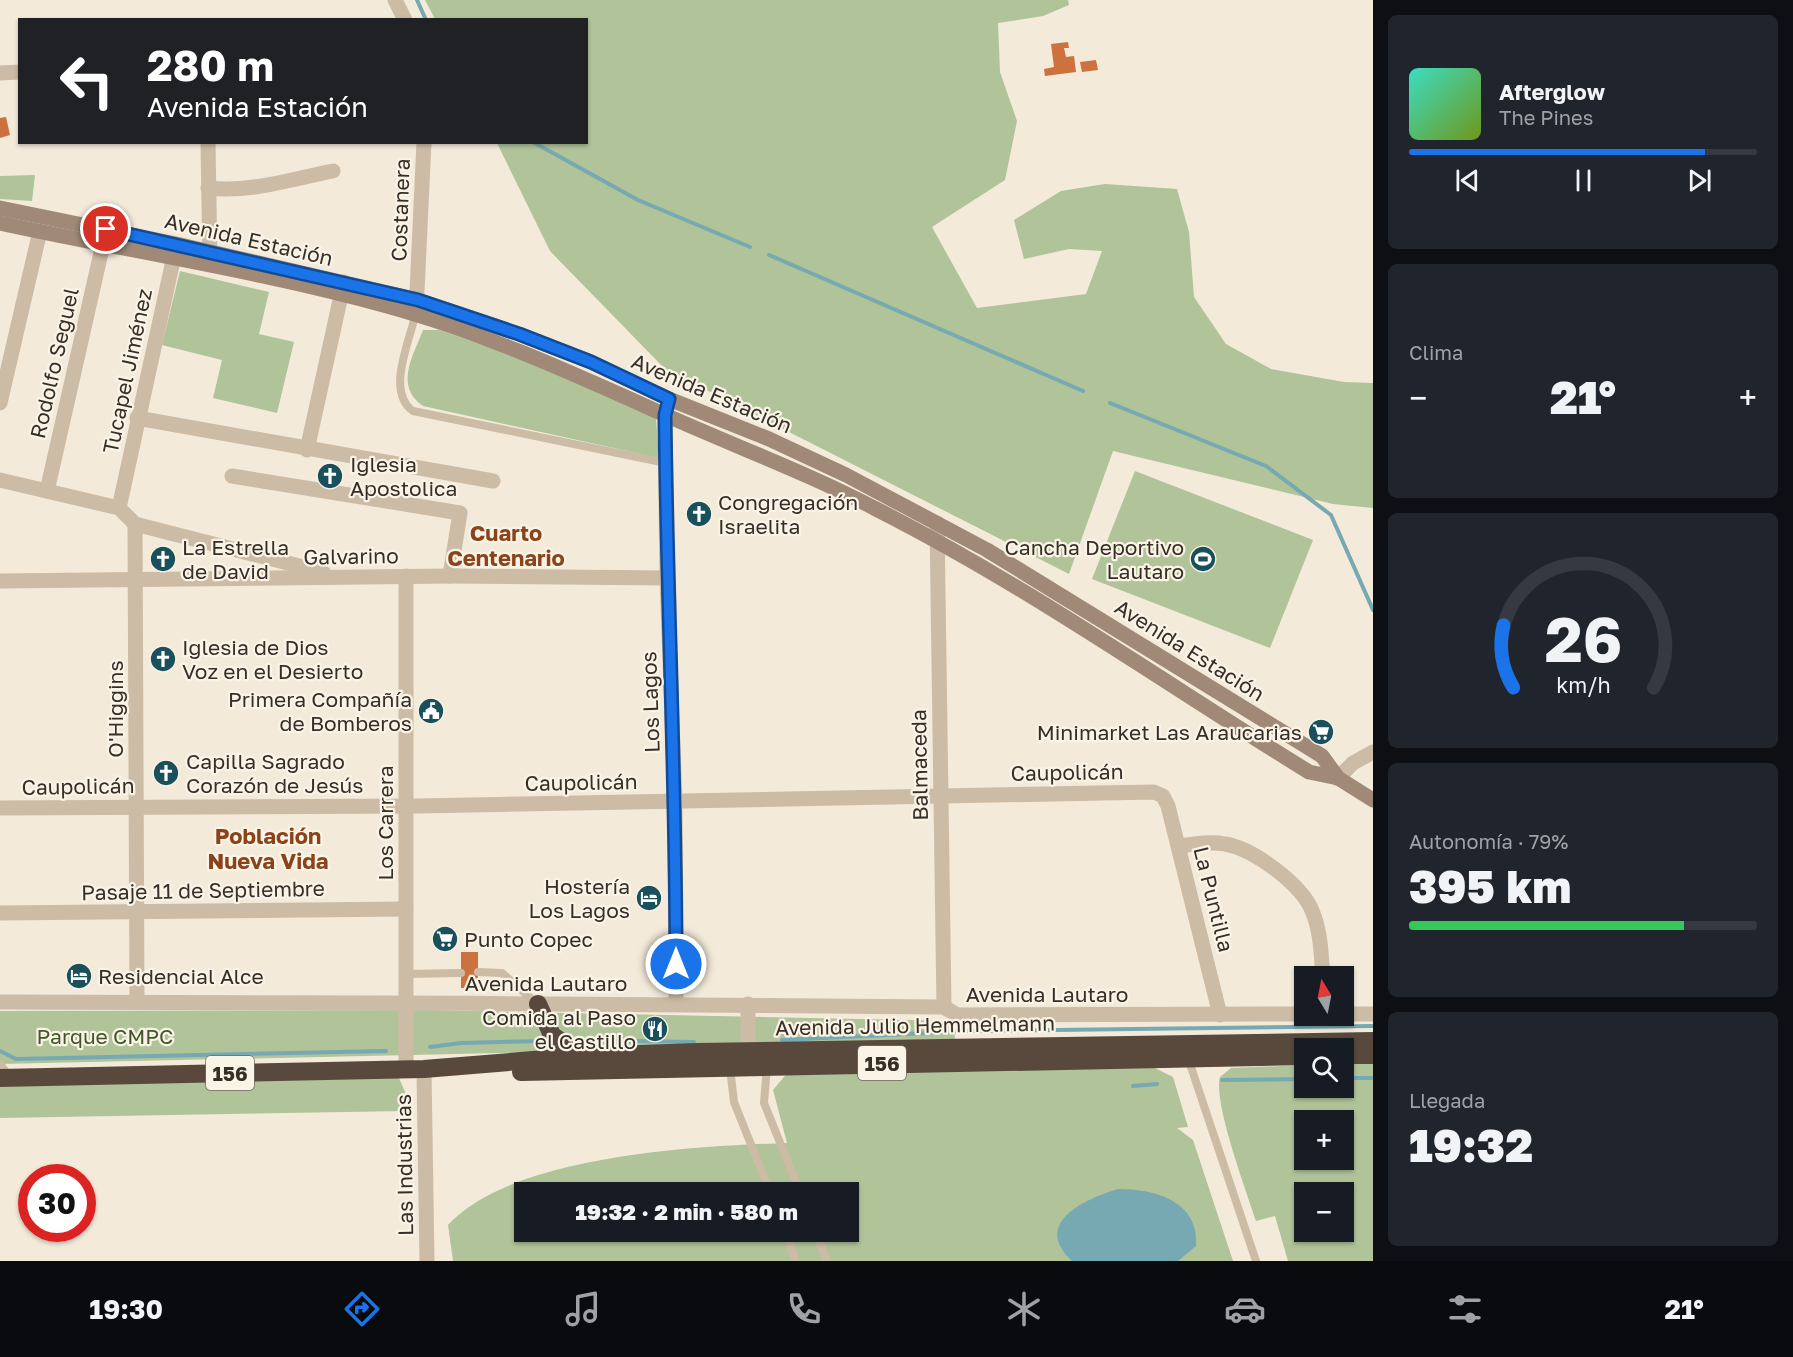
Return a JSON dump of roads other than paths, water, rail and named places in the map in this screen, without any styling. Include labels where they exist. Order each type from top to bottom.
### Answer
[{"type":"highway","points":[[538,1004],[552,1035],[582,1056]]},
{"type":"highway","name":"Avenida Julio Hemmelmann","points":[[459,1067],[493,1072],[729,1059],[1186,1051],[1373,1041]]},
{"type":"highway","name":"Avenida Julio Hemmelmann","points":[[3,1073],[415,1069],[582,1056],[729,1059],[748,1051],[767,1058]]},
{"type":"highway","name":"Avenida Julio Hemmelmann","points":[[1186,1051],[1294,1056]]},
{"type":"highway","points":[[1354,1055],[1373,1055]]},
{"type":"street","points":[[395,0],[404,18]]},
{"type":"street","points":[[0,73],[18,72]]},
{"type":"street","points":[[208,144],[210,259]]},
{"type":"street","name":"Costanera","points":[[416,316],[424,144]]},
{"type":"street","points":[[208,188],[224,190],[257,187],[333,171]]},
{"type":"street","name":"Avenida Estación","points":[[0,208],[210,259],[343,288],[418,300],[540,342],[669,399],[769,439],[937,523],[1034,577],[1322,756],[1338,778]]},
{"type":"street","name":"Avenida Estación","points":[[0,223],[103,244],[175,251]]},
{"type":"street","points":[[0,403],[40,231]]},
{"type":"street","name":"Rodolfo Seguel","points":[[47,491],[103,244]]},
{"type":"street","name":"Tucapel Jiménez","points":[[119,508],[175,251]]},
{"type":"street","points":[[308,450],[343,288]]},
{"type":"street","name":"Avenida Estación","points":[[343,288],[522,352],[763,455],[878,509],[1026,594],[1308,772],[1338,778],[1373,800]]},
{"type":"street","name":"Los Lagos","points":[[669,399],[665,415],[667,578],[675,802],[676,1003]]},
{"type":"street","points":[[137,418],[493,481]]},
{"type":"street","points":[[232,476],[460,513],[450,576]]},
{"type":"street","points":[[0,480],[119,508],[135,524],[343,577]]},
{"type":"street","name":"Balmaceda","points":[[937,523],[944,1006]]},
{"type":"street","name":"O'Higgins","points":[[135,524],[137,1002]]},
{"type":"street","name":"Galvarino","points":[[0,581],[406,576],[667,578]]},
{"type":"street","name":"Los Carrera","points":[[406,576],[406,1005],[415,1069]]},
{"type":"street","points":[[1026,594],[1034,577]]},
{"type":"street","points":[[1338,778],[1353,763],[1373,752]]},
{"type":"street","name":"Caupolicán","points":[[0,808],[675,802],[1143,791],[1163,796]]},
{"type":"street","name":"La Puntilla","points":[[1163,796],[1179,846],[1220,1015]]},
{"type":"street","points":[[1179,846],[1226,844],[1253,854],[1290,882],[1313,910],[1318,929],[1322,966]]},
{"type":"street","name":"Pasaje 11 de Septiembre","points":[[0,913],[406,909]]},
{"type":"street","name":"Avenida Lautaro","points":[[0,1002],[406,1005],[676,1003],[944,1006],[957,1016],[1294,1014]]},
{"type":"street","points":[[748,1004],[748,1051]]},
{"type":"street","points":[[1354,1014],[1373,1014]]},
{"type":"street","name":"Las Industrias","points":[[415,1069],[427,1261]]},
{"type":"lane","points":[[416,316],[399,388],[403,401],[413,411],[666,463]]},
{"type":"lane","points":[[406,974],[461,972]]},
{"type":"lane","points":[[478,972],[502,973],[538,1004]]},
{"type":"lane","points":[[1186,1051],[1256,1261]]},
{"type":"lane","points":[[767,1058],[764,1103],[796,1182]]},
{"type":"lane","points":[[729,1059],[734,1102],[766,1182]]},
{"type":"lane","points":[[789,1242],[796,1261]]},
{"type":"lane","points":[[819,1242],[827,1261]]},
{"type":"water","points":[[1118,1189],[1160,1195],[1182,1208],[1190,1218],[1195,1231],[1196,1246],[1178,1261],[1072,1261],[1061,1247],[1057,1235],[1060,1224],[1067,1214],[1078,1206]]},
{"type":"waterway","points":[[417,0],[425,18]]},
{"type":"waterway","points":[[537,144],[638,200],[750,247]]},
{"type":"waterway","points":[[769,255],[1083,391]]},
{"type":"waterway","points":[[1110,403],[1266,466],[1331,515],[1373,610]]},
{"type":"waterway","points":[[782,1040],[969,1031],[1373,1026]]},
{"type":"waterway","points":[[575,1040],[694,1042]]},
{"type":"waterway","points":[[430,1047],[461,1043],[544,1041]]},
{"type":"waterway","points":[[0,1051],[16,1059],[386,1051]]},
{"type":"waterway","points":[[1354,1078],[1373,1078]]},
{"type":"waterway","points":[[1222,1080],[1294,1079]]},
{"type":"waterway","points":[[1133,1086],[1157,1084]]},
{"type":"place","name":"Iglesia Apostolica","points":[[330,476]]},
{"type":"place","name":"Congregación Israelita","points":[[699,514]]},
{"type":"place","name":"La Estrella de David","points":[[163,559]]},
{"type":"place","name":"Cancha Deportivo Lautaro","points":[[1203,559]]},
{"type":"place","name":"Iglesia de Dios Voz en el Desierto","points":[[163,659]]},
{"type":"place","name":"Primera Compañía de Bomberos","points":[[431,711]]},
{"type":"place","name":"Minimarket Las Araucarias","points":[[1321,732]]},
{"type":"place","name":"Capilla Sagrado Corazón de Jesús","points":[[166,773]]},
{"type":"place","name":"Hostería Los Lagos","points":[[649,898]]},
{"type":"place","name":"Punto Copec","points":[[445,939]]},
{"type":"place","name":"Residencial Alce","points":[[79,976]]},
{"type":"place","name":"Comida al Paso el Castillo","points":[[655,1029]]},
{"type":"district","name":"Cuarto Centenario","points":[[506,544]]},
{"type":"district","name":"Población Nueva Vida","points":[[268,848]]},
{"type":"park label","name":"Parque CMPC","points":[[105,1036]]}]
